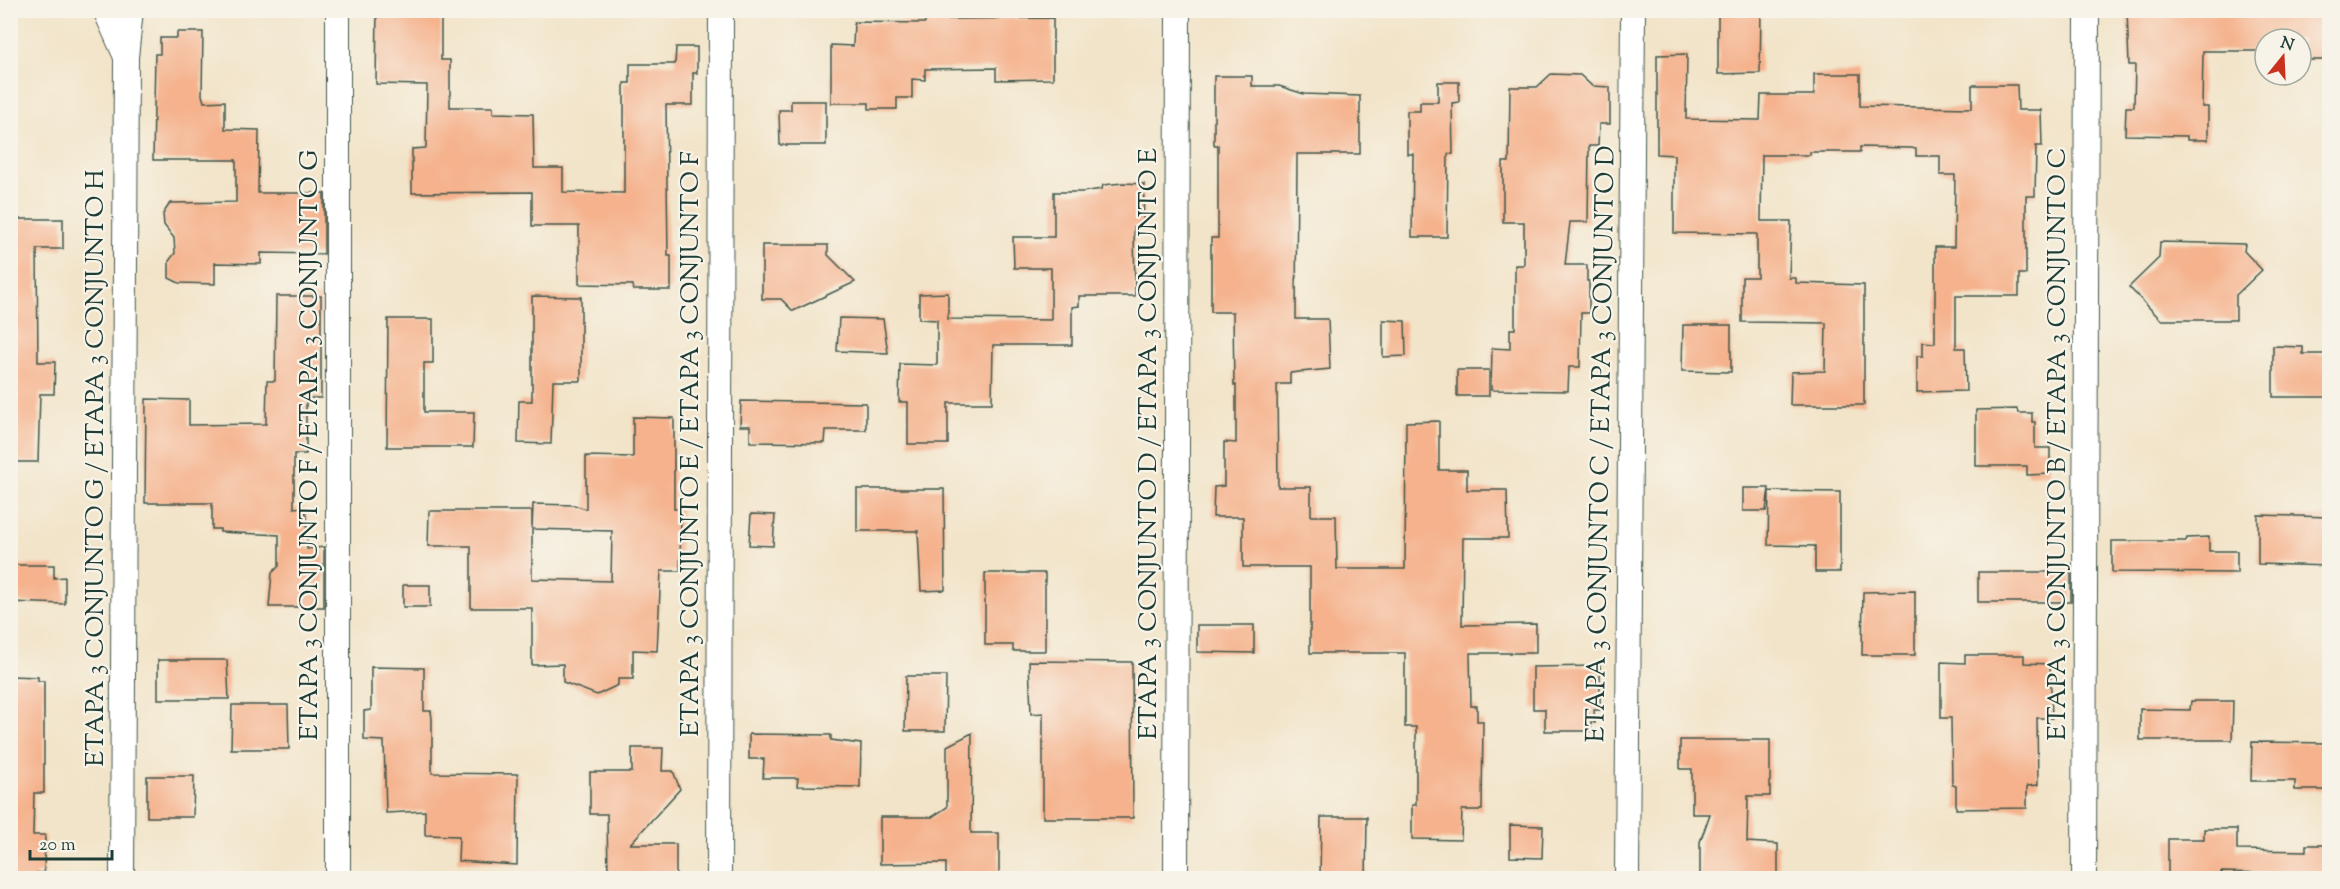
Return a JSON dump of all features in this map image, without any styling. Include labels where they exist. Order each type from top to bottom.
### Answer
[{"type":"street","points":[[105,10],[126,57]]},
{"type":"street","name":"ETAPA 3 CONJUNTO G / ETAPA 3 CONJUNTO H","points":[[122,879],[126,57],[131,10]]},
{"type":"street","name":"ETAPA 3 CONJUNTO F / ETAPA 3 CONJUNTO G","points":[[338,10],[338,879]]},
{"type":"street","name":"ETAPA 3 CONJUNTO E / ETAPA 3 CONJUNTO F","points":[[719,879],[721,10]]},
{"type":"street","name":"ETAPA 3 CONJUNTO D / ETAPA 3 CONJUNTO E","points":[[1176,879],[1178,10]]},
{"type":"street","name":"ETAPA 3 CONJUNTO C / ETAPA 3 CONJUNTO D","points":[[1627,879],[1634,10]]},
{"type":"street","name":"ETAPA 3 CONJUNTO B / ETAPA 3 CONJUNTO C","points":[[2084,879],[2087,10]]},
{"type":"building","points":[[377,10],[441,10],[441,60],[450,60],[450,107],[493,107],[493,113],[533,114],[534,168],[563,168],[563,192],[624,193],[624,83],[630,83],[630,64],[675,64],[676,47],[697,47],[697,73],[693,73],[693,105],[666,105],[668,256],[671,256],[671,290],[633,290],[633,285],[579,284],[579,226],[532,226],[532,192],[412,193],[412,149],[426,148],[427,85],[376,84]]},
{"type":"building","points":[[925,10],[949,10],[949,19],[1053,18],[1053,79],[996,80],[996,68],[925,69],[925,80],[912,79],[912,98],[897,98],[897,109],[869,109],[869,103],[831,103],[831,45],[853,46],[854,22],[925,23]]},
{"type":"building","points":[[1718,10],[1761,10],[1760,73],[1718,74]]},
{"type":"building","points":[[2127,10],[2323,10],[2323,21],[2330,21],[2330,60],[2313,60],[2313,27],[2253,27],[2253,51],[2203,51],[2202,107],[2208,107],[2208,140],[2187,140],[2187,136],[2125,135],[2126,107],[2134,107],[2135,65],[2129,65]]},
{"type":"building","points":[[177,32],[203,32],[202,95],[204,102],[225,101],[225,129],[259,130],[258,193],[324,193],[324,254],[261,253],[261,264],[215,263],[215,284],[179,283],[169,278],[169,261],[175,253],[174,238],[164,225],[163,214],[170,203],[236,202],[236,160],[153,160],[155,54],[160,54],[160,38],[177,38]]},
{"type":"building","points":[[1687,54],[1686,119],[1760,120],[1761,95],[1814,95],[1814,74],[1860,74],[1860,106],[1972,108],[1972,85],[2017,85],[2018,110],[2041,110],[2042,146],[2036,146],[2035,196],[2026,196],[2026,274],[2019,274],[2019,296],[1956,296],[1956,348],[1965,348],[1966,391],[1917,392],[1917,356],[1923,356],[1923,342],[1935,343],[1935,247],[1954,247],[1955,175],[1940,175],[1940,156],[1916,156],[1916,149],[1911,148],[1860,147],[1860,152],[1762,155],[1761,221],[1791,221],[1789,278],[1796,278],[1796,283],[1864,285],[1864,405],[1790,405],[1791,372],[1825,371],[1826,323],[1742,322],[1742,277],[1757,277],[1757,234],[1674,233],[1674,155],[1657,154],[1657,55]]},
{"type":"building","points":[[1551,74],[1580,75],[1592,86],[1610,87],[1610,124],[1599,124],[1598,146],[1589,146],[1588,222],[1570,222],[1565,265],[1587,265],[1589,313],[1581,313],[1580,367],[1569,367],[1568,391],[1491,390],[1492,348],[1510,349],[1510,329],[1515,329],[1515,265],[1524,265],[1524,222],[1503,222],[1503,162],[1509,162],[1510,87],[1537,87]]},
{"type":"building","points":[[1214,76],[1252,76],[1252,86],[1279,86],[1304,94],[1360,96],[1360,154],[1297,154],[1296,319],[1328,319],[1330,369],[1290,373],[1290,384],[1277,384],[1278,487],[1311,487],[1311,516],[1336,516],[1337,569],[1405,569],[1406,422],[1439,421],[1439,470],[1467,470],[1467,490],[1507,490],[1508,538],[1463,538],[1462,625],[1536,624],[1536,653],[1470,653],[1471,706],[1477,706],[1477,721],[1483,721],[1482,810],[1462,810],[1461,840],[1412,839],[1412,805],[1416,805],[1416,727],[1405,727],[1405,653],[1310,653],[1310,567],[1243,567],[1243,517],[1213,517],[1214,487],[1224,486],[1224,442],[1236,443],[1233,312],[1211,312],[1211,238],[1218,238],[1218,145],[1214,145]]},
{"type":"building","points":[[1438,82],[1459,82],[1459,102],[1452,103],[1453,154],[1448,154],[1447,237],[1412,237],[1413,154],[1407,154],[1407,111],[1420,111],[1420,102],[1438,102]]},
{"type":"building","points":[[791,101],[826,101],[826,145],[780,145],[779,110],[791,110]]},
{"type":"building","points":[[1144,184],[1143,227],[1134,226],[1135,296],[1079,296],[1079,306],[1072,307],[1072,345],[993,345],[992,403],[948,403],[948,444],[908,444],[908,402],[899,402],[900,364],[937,365],[937,320],[919,319],[919,294],[948,293],[948,319],[1051,320],[1051,268],[1014,268],[1013,237],[1054,237],[1054,192],[1082,192],[1102,189],[1103,185]]},
{"type":"building","points":[[10,219],[63,219],[63,249],[37,249],[38,362],[55,362],[54,394],[40,394],[38,462],[10,462]]},
{"type":"building","points":[[2160,242],[2245,244],[2244,251],[2262,270],[2236,295],[2236,320],[2161,320],[2129,287],[2159,258]]},
{"type":"building","points":[[762,245],[828,245],[828,255],[855,282],[793,311],[781,299],[762,299]]},
{"type":"building","points":[[276,296],[321,296],[321,398],[306,398],[306,454],[294,454],[294,508],[304,507],[307,519],[307,549],[324,547],[324,607],[269,607],[272,573],[279,566],[279,535],[220,532],[220,529],[212,529],[212,503],[145,503],[146,399],[189,400],[189,425],[266,424],[267,381],[275,381]]},
{"type":"building","points":[[532,296],[581,297],[581,381],[553,381],[551,444],[518,443],[519,401],[532,401]]},
{"type":"building","points":[[839,318],[883,319],[888,353],[837,351]]},
{"type":"building","points":[[388,319],[433,319],[433,363],[424,363],[424,412],[474,412],[473,447],[387,447]]},
{"type":"building","points":[[1383,320],[1405,321],[1406,356],[1383,357]]},
{"type":"building","points":[[1683,325],[1731,325],[1731,372],[1682,371]]},
{"type":"building","points":[[2273,346],[2303,347],[2303,354],[2330,354],[2330,397],[2273,397]]},
{"type":"building","points":[[1457,370],[1489,370],[1489,396],[1457,396]]},
{"type":"building","points":[[741,401],[866,403],[866,430],[826,430],[825,443],[750,442],[750,426],[740,426]]},
{"type":"building","points":[[2017,409],[2018,413],[2032,413],[2032,422],[2035,422],[2035,448],[2050,448],[2050,474],[2027,475],[2027,466],[1976,466],[1976,410]]},
{"type":"building","points":[[633,417],[674,418],[674,509],[681,509],[680,571],[661,571],[657,651],[633,650],[633,679],[618,679],[618,685],[597,695],[563,682],[563,664],[532,665],[532,608],[471,608],[471,546],[428,546],[429,511],[532,511],[532,529],[533,504],[574,505],[586,509],[586,456],[633,457]],"holes":[[[532,529],[612,531],[611,581],[532,579]]]},
{"type":"building","points":[[1743,488],[1769,488],[1766,511],[1743,511]]},
{"type":"building","points":[[857,489],[944,489],[945,590],[921,591],[918,531],[857,531]]},
{"type":"building","points":[[1769,491],[1840,492],[1840,572],[1815,572],[1815,546],[1768,545]]},
{"type":"building","points":[[751,514],[775,515],[773,546],[749,545]]},
{"type":"building","points":[[2258,515],[2330,517],[2330,566],[2258,564]]},
{"type":"building","points":[[2209,537],[2209,551],[2237,551],[2237,573],[2112,572],[2112,541],[2186,541],[2187,538]]},
{"type":"building","points":[[10,565],[54,565],[54,578],[65,577],[65,604],[10,602]]},
{"type":"building","points":[[1978,572],[2071,572],[2071,602],[1978,602]]},
{"type":"building","points":[[985,573],[1045,573],[1045,651],[1013,651],[1013,645],[985,645]]},
{"type":"building","points":[[403,585],[430,585],[430,607],[403,607]]},
{"type":"building","points":[[1915,591],[1915,655],[1862,655],[1863,592]]},
{"type":"building","points":[[1197,625],[1254,625],[1254,653],[1197,652]]},
{"type":"building","points":[[1965,655],[2024,655],[2024,663],[2050,664],[2052,718],[2037,718],[2038,785],[2027,786],[2027,808],[1956,809],[1956,786],[1952,785],[1951,718],[1941,718],[1941,662],[1965,663]]},
{"type":"building","points":[[158,660],[227,660],[229,699],[158,699]]},
{"type":"building","points":[[1029,661],[1132,662],[1133,818],[1043,818],[1043,713],[1031,714]]},
{"type":"building","points":[[1600,666],[1600,710],[1594,710],[1595,723],[1591,722],[1591,731],[1545,731],[1545,709],[1533,709],[1533,667]]},
{"type":"building","points":[[371,667],[424,668],[424,711],[431,711],[432,719],[432,773],[518,774],[517,865],[458,861],[459,836],[425,835],[425,811],[386,813],[384,741],[364,740],[364,711],[371,710]]},
{"type":"building","points":[[10,676],[38,677],[38,681],[44,681],[44,793],[34,793],[33,835],[45,835],[44,873],[36,873],[36,879],[10,879]]},
{"type":"building","points":[[906,676],[946,676],[945,731],[905,731]]},
{"type":"building","points":[[2191,701],[2233,701],[2232,740],[2140,740],[2140,709],[2190,710]]},
{"type":"building","points":[[232,705],[288,705],[289,749],[231,749]]},
{"type":"building","points":[[972,733],[971,833],[999,833],[999,879],[946,879],[946,863],[880,864],[880,817],[932,817],[947,807],[947,746]]},
{"type":"building","points":[[749,734],[831,735],[831,740],[861,744],[860,787],[797,786],[798,778],[763,778],[764,759],[749,759]]},
{"type":"building","points":[[1680,740],[1770,740],[1770,796],[1748,796],[1747,842],[1778,844],[1778,879],[1700,879],[1700,842],[1710,814],[1692,814],[1692,769],[1680,769]]},
{"type":"building","points":[[2252,742],[2330,743],[2330,790],[2295,790],[2295,781],[2251,781]]},
{"type":"building","points":[[632,748],[663,748],[662,771],[673,771],[680,789],[630,844],[676,844],[676,879],[621,879],[621,875],[608,875],[607,814],[590,814],[590,772],[632,772]]},
{"type":"building","points":[[147,776],[194,776],[193,817],[147,817]]},
{"type":"building","points":[[1321,817],[1367,817],[1366,879],[1320,879]]},
{"type":"building","points":[[1510,825],[1543,826],[1542,858],[1510,857]]},
{"type":"building","points":[[2204,829],[2237,829],[2237,850],[2306,851],[2306,845],[2330,845],[2330,879],[2274,879],[2274,873],[2221,872],[2221,879],[2168,879],[2168,839],[2204,839]]}]
